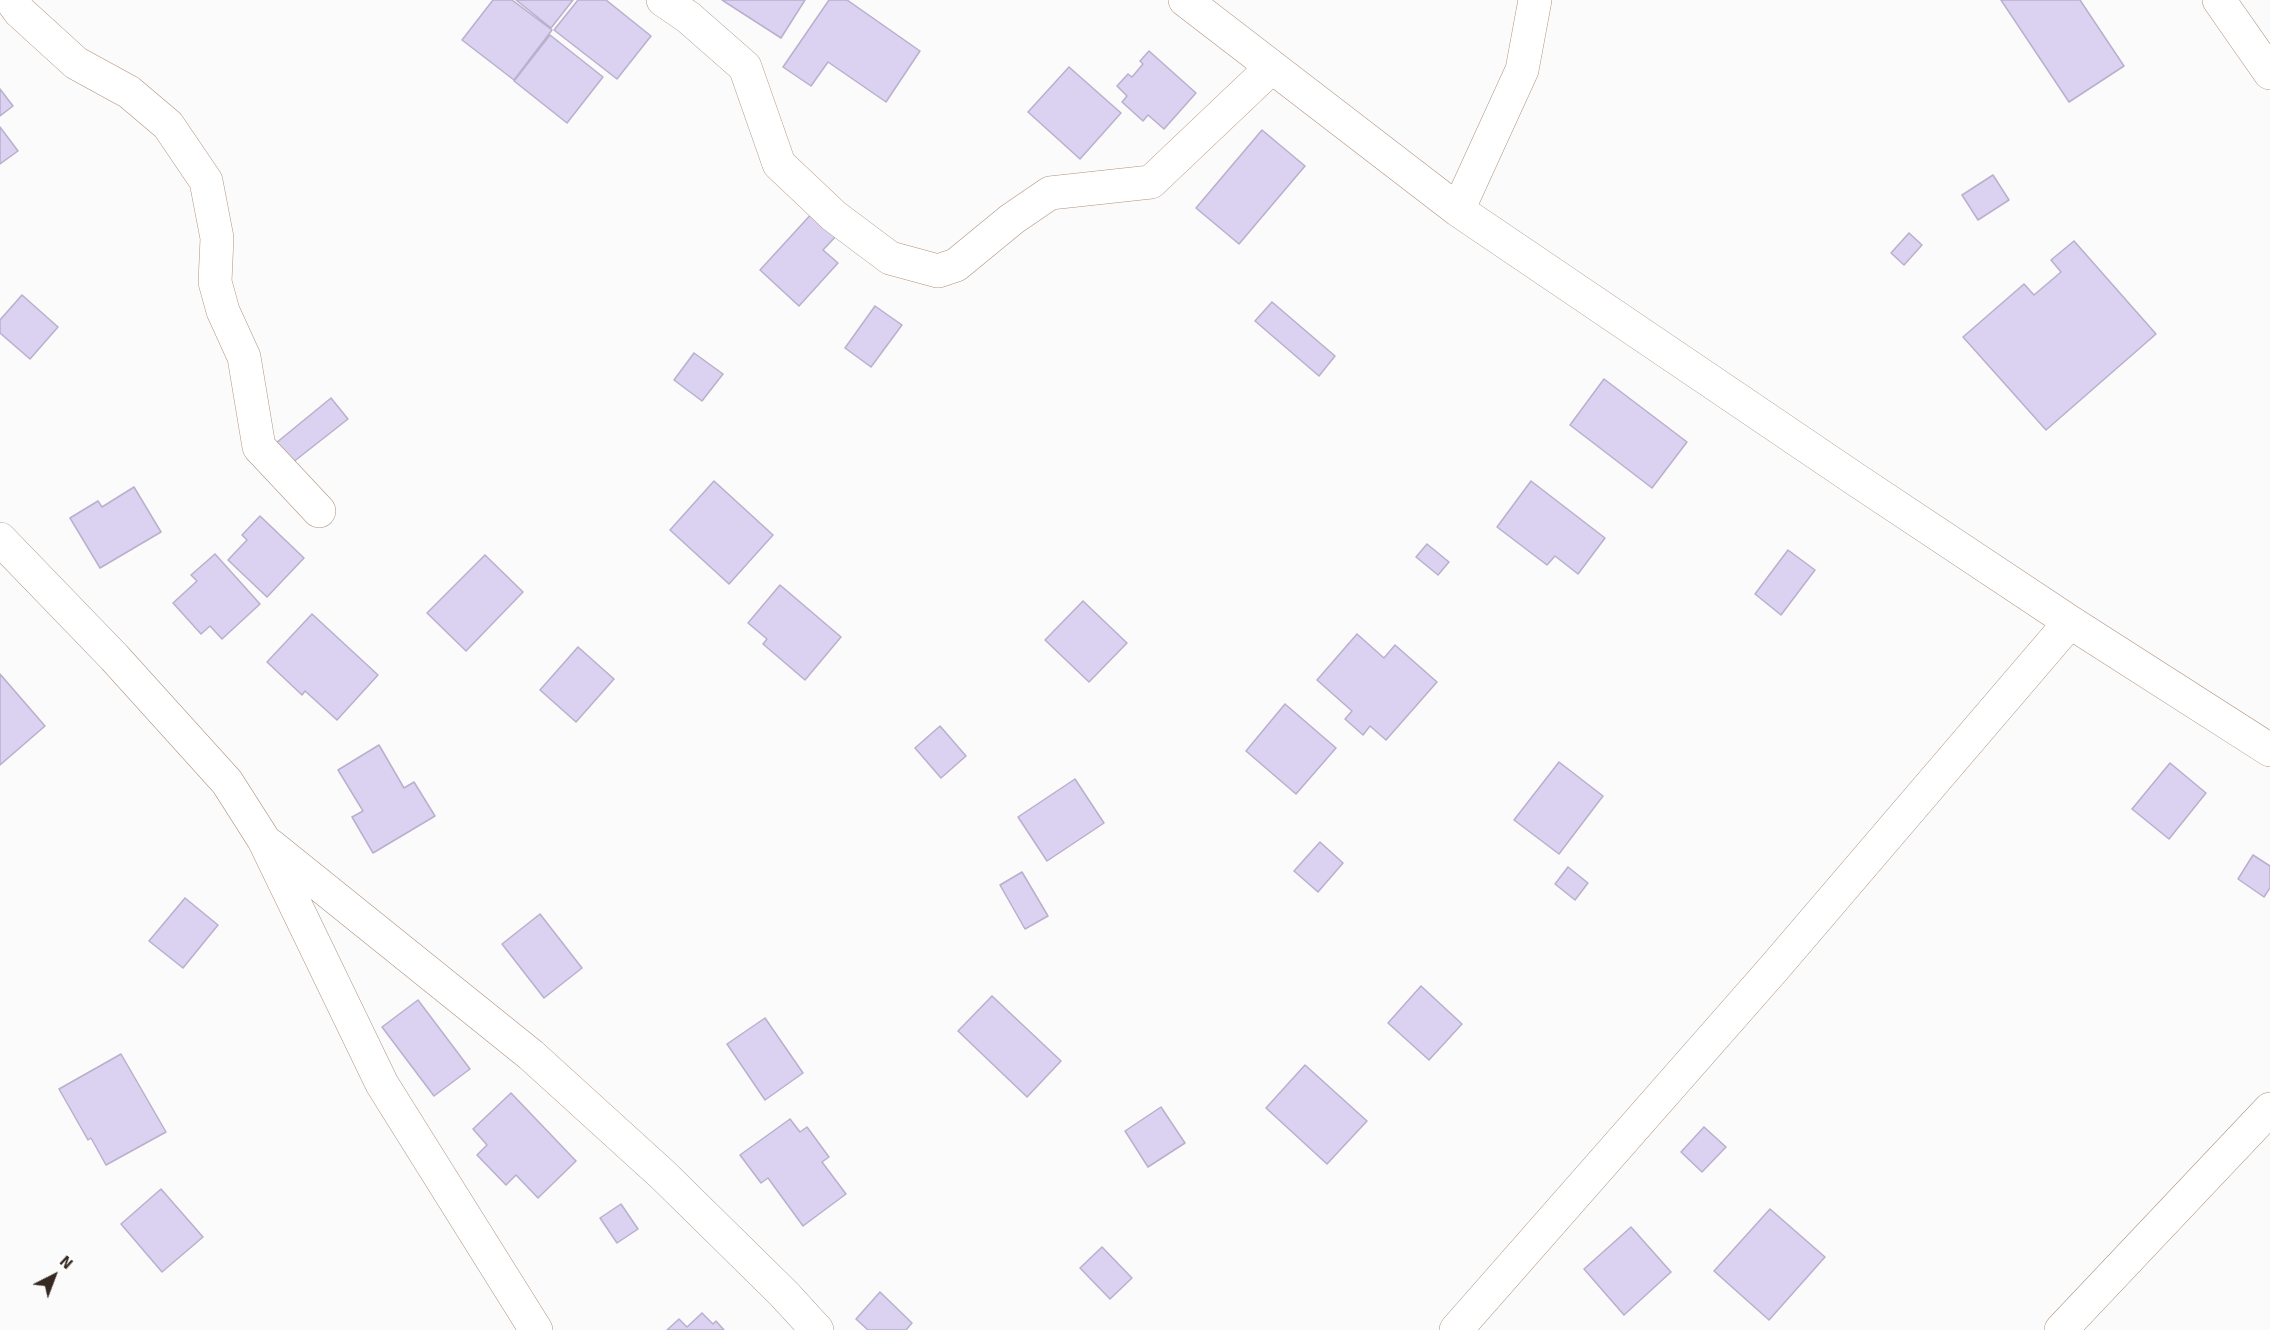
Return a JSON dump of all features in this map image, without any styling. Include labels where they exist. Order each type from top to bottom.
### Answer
[{"type":"street","points":[[10,0],[76,63],[129,92],[168,125],[206,181],[218,238],[215,282],[223,310],[244,357],[259,447],[319,511]]},
{"type":"street","points":[[663,0],[688,17],[745,68],[779,164],[834,216],[890,258],[938,271],[956,265],[1012,219],[1050,193],[1151,182],[1271,68]]},
{"type":"street","points":[[1185,0],[1458,210],[1854,479],[2070,622],[2270,750]]},
{"type":"street","points":[[1458,210],[1522,70],[1534,0]]},
{"type":"street","points":[[2219,0],[2270,72]]},
{"type":"street","points":[[0,539],[114,657],[227,782],[264,840],[382,1084],[537,1330]]},
{"type":"street","points":[[1456,1330],[1775,967],[2070,622]]},
{"type":"street","points":[[264,840],[531,1055],[663,1175],[784,1294],[817,1330]]},
{"type":"street","points":[[2061,1330],[2270,1109]]},
{"type":"building","points":[[493,0],[512,0],[552,30],[514,80],[462,40]]},
{"type":"building","points":[[516,0],[573,0],[551,28]]},
{"type":"building","points":[[578,0],[606,0],[651,36],[617,79],[554,30]]},
{"type":"building","points":[[722,0],[805,0],[781,38]]},
{"type":"building","points":[[829,0],[847,0],[920,51],[886,102],[828,62],[811,86],[783,67]]},
{"type":"building","points":[[2001,0],[2080,0],[2124,66],[2069,102]]},
{"type":"building","points":[[550,35],[603,77],[567,123],[514,81]]},
{"type":"building","points":[[1149,51],[1196,93],[1164,129],[1148,115],[1143,121],[1122,102],[1127,96],[1117,86],[1128,74],[1132,77],[1143,64],[1140,61]]},
{"type":"building","points":[[1069,67],[1121,113],[1080,159],[1028,112]]},
{"type":"building","points":[[0,89],[13,106],[0,116]]},
{"type":"building","points":[[0,127],[18,151],[0,164]]},
{"type":"building","points":[[1262,130],[1305,166],[1239,244],[1196,208]]},
{"type":"building","points":[[1993,175],[2009,200],[1978,220],[1962,195]]},
{"type":"building","points":[[815,210],[839,233],[823,250],[838,263],[799,306],[760,270]]},
{"type":"building","points":[[1909,233],[1922,245],[1904,265],[1891,253]]},
{"type":"building","points":[[2074,241],[2156,334],[2046,430],[1963,337],[2024,284],[2034,295],[2061,272],[2051,260]]},
{"type":"building","points":[[22,295],[58,327],[30,359],[0,333],[0,320]]},
{"type":"building","points":[[1272,302],[1335,356],[1319,376],[1255,321]]},
{"type":"building","points":[[875,306],[902,325],[871,367],[845,348]]},
{"type":"building","points":[[694,353],[723,374],[702,401],[674,380]]},
{"type":"building","points":[[1604,379],[1687,442],[1652,488],[1570,425]]},
{"type":"building","points":[[331,398],[348,419],[292,463],[276,443]]},
{"type":"building","points":[[714,481],[773,535],[729,584],[670,530]]},
{"type":"building","points":[[1531,481],[1605,538],[1578,574],[1555,556],[1547,565],[1497,527]]},
{"type":"building","points":[[134,487],[161,532],[100,568],[70,518],[98,501],[102,507]]},
{"type":"building","points":[[260,516],[304,558],[267,597],[228,560],[247,540],[242,535]]},
{"type":"building","points":[[1427,544],[1449,562],[1438,575],[1416,557]]},
{"type":"building","points":[[1788,550],[1815,570],[1781,615],[1755,594]]},
{"type":"building","points":[[215,554],[260,604],[222,639],[210,626],[201,634],[173,603],[197,581],[191,575]]},
{"type":"building","points":[[485,555],[523,592],[466,651],[427,613]]},
{"type":"building","points":[[780,585],[841,637],[805,680],[763,644],[767,639],[748,623]]},
{"type":"building","points":[[1083,601],[1127,643],[1089,682],[1045,640]]},
{"type":"building","points":[[312,614],[378,675],[337,720],[305,691],[302,695],[267,662]]},
{"type":"building","points":[[1357,634],[1384,658],[1395,645],[1437,682],[1386,740],[1370,726],[1363,735],[1345,719],[1352,711],[1317,680]]},
{"type":"building","points":[[578,647],[614,679],[576,722],[540,690]]},
{"type":"building","points":[[0,674],[45,726],[0,765]]},
{"type":"building","points":[[1285,704],[1336,748],[1296,794],[1246,751]]},
{"type":"building","points":[[940,726],[966,756],[941,778],[915,748]]},
{"type":"building","points":[[379,745],[404,788],[414,782],[435,816],[373,853],[352,817],[363,811],[338,770]]},
{"type":"building","points":[[1559,762],[1603,796],[1559,854],[1514,820]]},
{"type":"building","points":[[2170,763],[2206,793],[2169,839],[2132,809]]},
{"type":"building","points":[[1075,779],[1104,823],[1047,861],[1018,817]]},
{"type":"building","points":[[1320,842],[1343,863],[1318,892],[1294,871]]},
{"type":"building","points":[[2253,855],[2270,866],[2270,888],[2264,897],[2238,879]]},
{"type":"building","points":[[1568,867],[1588,883],[1575,900],[1555,884]]},
{"type":"building","points":[[1022,872],[1048,916],[1025,929],[1000,885]]},
{"type":"building","points":[[185,898],[218,925],[183,968],[149,941]]},
{"type":"building","points":[[540,914],[582,968],[544,998],[502,944]]},
{"type":"building","points":[[1421,986],[1462,1024],[1429,1060],[1388,1023]]},
{"type":"building","points":[[992,996],[1061,1061],[1027,1097],[958,1031]]},
{"type":"building","points":[[418,1000],[470,1069],[434,1096],[382,1027]]},
{"type":"building","points":[[765,1018],[803,1073],[765,1100],[727,1044]]},
{"type":"building","points":[[121,1054],[166,1132],[106,1165],[91,1138],[88,1140],[59,1089]]},
{"type":"building","points":[[1305,1065],[1367,1121],[1327,1164],[1266,1108]]},
{"type":"building","points":[[511,1093],[576,1161],[538,1198],[516,1175],[506,1185],[477,1155],[487,1145],[473,1129]]},
{"type":"building","points":[[1161,1107],[1185,1143],[1148,1167],[1125,1131]]},
{"type":"building","points":[[790,1119],[800,1132],[807,1127],[829,1157],[822,1162],[846,1194],[803,1226],[768,1178],[761,1183],[740,1155]]},
{"type":"building","points":[[1704,1127],[1726,1147],[1702,1172],[1681,1152]]},
{"type":"building","points":[[161,1189],[203,1237],[162,1272],[121,1224]]},
{"type":"building","points":[[621,1204],[638,1229],[617,1243],[600,1218]]},
{"type":"building","points":[[1770,1209],[1825,1257],[1769,1320],[1714,1271]]},
{"type":"building","points":[[1631,1227],[1671,1272],[1624,1315],[1584,1269]]},
{"type":"building","points":[[1102,1247],[1132,1278],[1110,1299],[1080,1268]]},
{"type":"building","points":[[880,1292],[912,1323],[906,1330],[868,1330],[856,1319]]},
{"type":"building","points":[[702,1313],[713,1324],[716,1321],[724,1330],[667,1330],[679,1319],[687,1327]]}]
